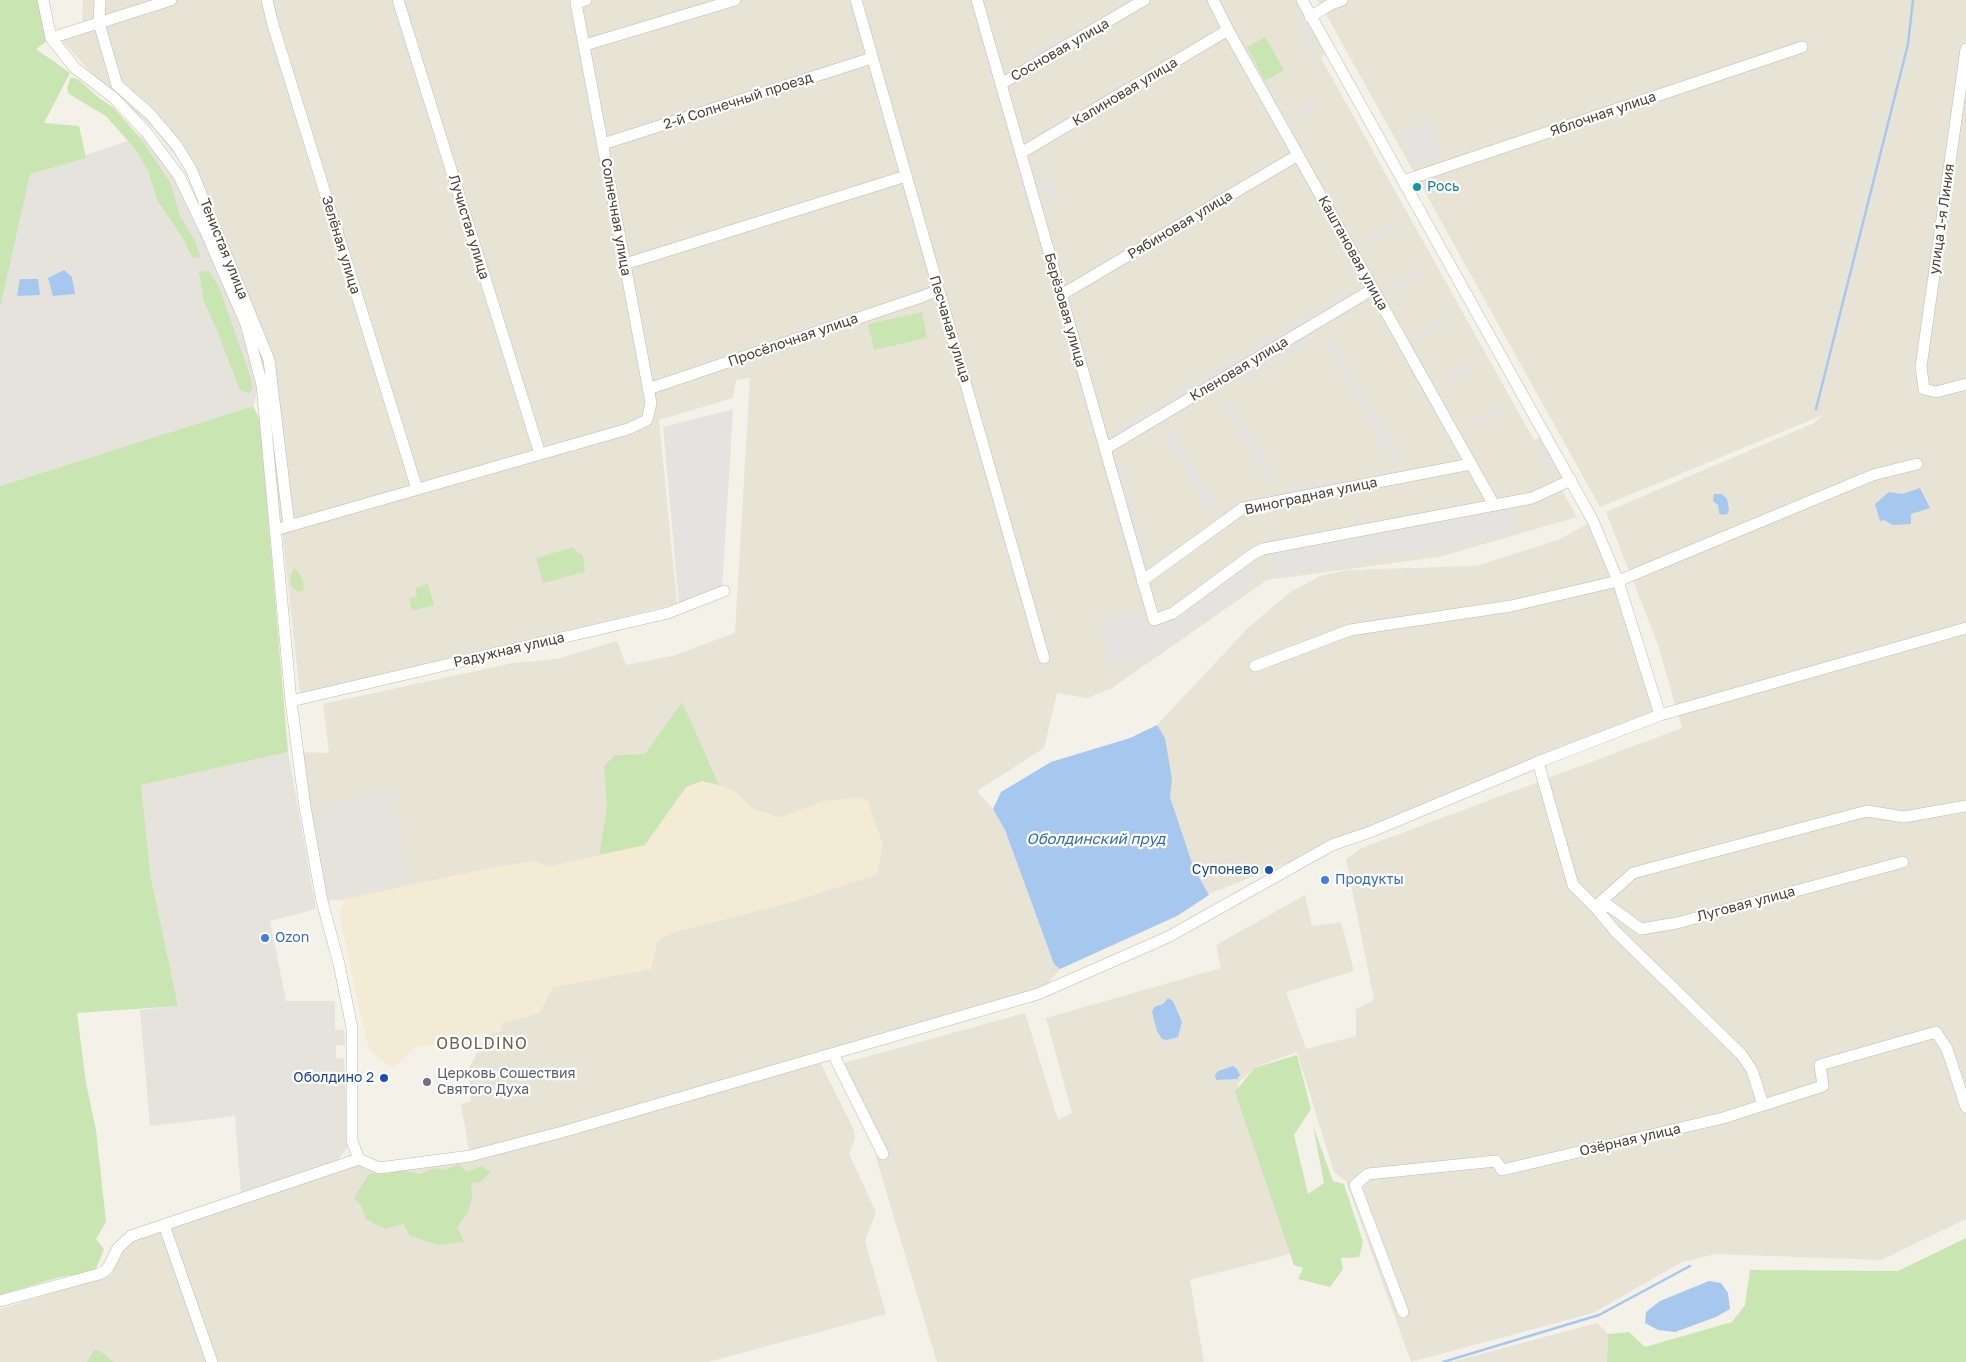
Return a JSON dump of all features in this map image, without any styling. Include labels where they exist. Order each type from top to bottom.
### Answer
[{"type":"street","points":[[44,0],[51,38],[75,68],[114,98],[148,133],[179,176],[246,324],[262,385],[291,701],[305,807],[322,901],[339,964],[352,1028],[352,1141],[358,1159]]},
{"type":"street","name":"Тенистая улица","points":[[100,0],[99,23],[117,85],[150,114],[177,146],[191,169],[269,360],[289,526]]},
{"type":"street","points":[[51,38],[170,0]]},
{"type":"street","name":"Зелёная улица","points":[[267,0],[273,25],[417,489]]},
{"type":"street","name":"Лучистая улица","points":[[398,0],[540,454]]},
{"type":"street","name":"Солнечная улица","points":[[540,454],[628,429],[647,420],[651,404],[576,3],[586,0]]},
{"type":"street","points":[[585,46],[735,0]]},
{"type":"street","name":"Песчаная улица","points":[[856,0],[938,290],[964,372],[1044,658]]},
{"type":"street","name":"Берёзовая улица","points":[[977,0],[1154,620],[1173,613],[1258,551],[1494,505]]},
{"type":"street","name":"Сосновая улица","points":[[1001,84],[1144,0]]},
{"type":"street","name":"Каштановая улица","points":[[1213,0],[1494,505]]},
{"type":"street","points":[[1302,0],[1593,521],[1618,581],[1660,715]]},
{"type":"street","points":[[1310,17],[1342,0]]},
{"type":"street","name":"Калиновая улица","points":[[1021,154],[1228,30]]},
{"type":"street","name":"Яблочная улица","points":[[1404,181],[1802,47]]},
{"type":"street","name":"улица 1-я Линия","points":[[1966,49],[1921,367],[1924,389],[1936,392],[1966,384]]},
{"type":"street","name":"2-й Солнечный проезд","points":[[603,144],[872,58]]},
{"type":"street","name":"Рябиновая улица","points":[[1061,295],[1298,155]]},
{"type":"street","points":[[625,264],[906,176]]},
{"type":"street","name":"Кленовая улица","points":[[1105,449],[1373,289]]},
{"type":"street","name":"Просёлочная улица","points":[[648,389],[938,290]]},
{"type":"street","points":[[275,530],[540,454]]},
{"type":"street","name":"Виноградная улица","points":[[1142,581],[1243,508],[1471,464]]},
{"type":"street","points":[[1255,666],[1350,630],[1511,606],[1618,581],[1873,475],[1917,464]]},
{"type":"street","points":[[1494,505],[1534,497],[1571,480]]},
{"type":"street","name":"Радужная улица","points":[[291,701],[668,613],[724,591]]},
{"type":"street","points":[[0,1301],[99,1274],[105,1271],[124,1241],[131,1236],[358,1159],[379,1168],[470,1156],[562,1132],[1038,994],[1168,937],[1332,845],[1370,832],[1538,762],[1660,715],[1966,628]]},
{"type":"street","points":[[1538,762],[1573,885],[1616,932],[1741,1054],[1752,1070],[1763,1105]]},
{"type":"street","points":[[1595,908],[1633,873],[1867,811],[1904,817],[1966,806]]},
{"type":"street","name":"Луговая улица","points":[[1595,908],[1609,906],[1641,928],[1677,923],[1903,862]]},
{"type":"street","name":"Озёрная улица","points":[[1403,1312],[1355,1184],[1368,1174],[1496,1161],[1502,1170],[1723,1118],[1823,1086],[1820,1065],[1936,1032],[1947,1050],[1964,1091],[1966,1106]]},
{"type":"street","points":[[833,1054],[883,1154]]},
{"type":"street","points":[[164,1225],[212,1362]]},
{"type":"shaded area","points":[[83,0],[1296,0],[1326,54],[1321,58],[1534,440],[1542,437],[1569,487],[1562,490],[1577,517],[1439,557],[1267,580],[1112,688],[1087,698],[1057,693],[1044,748],[977,791],[993,809],[1005,830],[1054,964],[1060,969],[1038,994],[818,1058],[854,1130],[855,1139],[849,1154],[876,1212],[865,1241],[886,1314],[708,1362],[0,1362],[0,1309],[111,1275],[122,1251],[128,1243],[359,1159],[379,1168],[470,1156],[461,1104],[471,1101],[468,1070],[487,1034],[502,1031],[501,1023],[539,1013],[553,987],[651,969],[657,941],[673,932],[792,902],[877,874],[825,801],[779,818],[753,809],[733,790],[702,781],[645,845],[548,867],[535,861],[490,868],[346,899],[322,901],[298,752],[329,753],[323,704],[513,663],[557,659],[617,641],[626,665],[672,656],[735,633],[750,378],[736,380],[733,398],[659,420],[677,604],[300,694],[266,384],[188,172],[153,128],[91,73],[60,38],[82,25]]},
{"type":"shaded area","points":[[1318,0],[1966,0],[1966,1219],[1881,1260],[1716,1254],[1682,1262],[1593,1313],[1411,1362],[1346,1181],[1334,1172],[1297,1052],[1255,1067],[1237,1084],[1290,1254],[1190,1280],[1204,1362],[937,1362],[876,1157],[887,1151],[844,1063],[1025,1013],[1058,1120],[1072,1113],[1046,1018],[1221,968],[1216,945],[1305,895],[1312,926],[1341,922],[1354,971],[1286,992],[1306,1049],[1356,1036],[1356,1009],[1374,1000],[1346,859],[1362,848],[1682,728],[1658,645],[1606,512],[1814,423],[1823,415],[1600,507]]},
{"type":"shaded area","points":[[1299,17],[1315,45],[1309,48],[1294,20]]},
{"type":"shaded area","points":[[1058,38],[1061,44],[1029,63],[1026,57]]},
{"type":"shaded area","points":[[1316,101],[1319,106],[1297,120],[1294,114]]},
{"type":"shaded area","points":[[1432,122],[1442,155],[1414,164],[1397,133]]},
{"type":"shaded area","points":[[145,135],[176,178],[241,326],[259,386],[253,406],[0,486],[0,291],[24,176]]},
{"type":"shaded area","points":[[1037,161],[1060,203],[1054,206],[1031,164]]},
{"type":"shaded area","points":[[1395,222],[1398,227],[1368,245],[1365,240]]},
{"type":"shaded area","points":[[1421,269],[1424,274],[1393,292],[1390,287]]},
{"type":"shaded area","points":[[1352,289],[1356,295],[1121,436],[1117,429]]},
{"type":"shaded area","points":[[1448,315],[1451,320],[1418,339],[1416,334]]},
{"type":"shaded area","points":[[1305,336],[1309,342],[1243,381],[1239,375]]},
{"type":"shaded area","points":[[1331,339],[1400,457],[1394,461],[1325,343]]},
{"type":"shaded area","points":[[1472,361],[1475,366],[1445,384],[1442,379]]},
{"type":"shaded area","points":[[1229,399],[1276,481],[1270,484],[1222,402]]},
{"type":"shaded area","points":[[1498,406],[1501,411],[1470,429],[1468,424]]},
{"type":"shaded area","points":[[733,409],[722,589],[679,603],[663,427]]},
{"type":"shaded area","points":[[1171,428],[1218,510],[1212,514],[1164,432]]},
{"type":"shaded area","points":[[1544,447],[1558,474],[1552,477],[1538,450]]},
{"type":"shaded area","points":[[1121,464],[1147,557],[1141,559],[1114,466]]},
{"type":"shaded area","points":[[1336,480],[1338,486],[1288,496],[1287,489]]},
{"type":"shaded area","points":[[1512,505],[1517,533],[1277,578],[1272,550]]},
{"type":"shaded area","points":[[1593,521],[1660,715],[1209,894],[1193,866],[1170,797],[1172,779],[1157,725],[1248,628],[1289,593],[1320,576],[1348,570],[1476,566],[1558,540]]},
{"type":"shaded area","points":[[1247,562],[1260,579],[1140,666],[1138,663],[1121,668],[1119,663],[1110,666],[1098,623],[1141,611],[1145,625],[1172,617]]},
{"type":"shaded area","points":[[288,752],[316,909],[270,921],[286,1001],[335,1001],[335,1030],[344,1030],[345,1045],[336,1045],[336,1058],[344,1059],[348,1147],[336,1162],[241,1193],[235,1116],[150,1126],[140,1010],[178,1006],[151,878],[141,785]]},
{"type":"shaded area","points":[[702,781],[733,790],[753,809],[779,818],[825,801],[862,797],[868,801],[883,845],[877,874],[792,902],[673,932],[657,941],[651,969],[553,987],[539,1013],[501,1023],[502,1031],[414,1048],[393,1068],[370,1051],[358,1005],[339,912],[346,899],[490,868],[535,861],[548,867],[644,845],[686,787]]},
{"type":"shaded area","points":[[393,791],[412,884],[346,899],[322,901],[305,807]]},
{"type":"shaded area","points":[[1597,1323],[1608,1334],[1607,1362],[1451,1362]]},
{"type":"green space","points":[[0,0],[43,0],[51,38],[36,49],[70,73],[44,123],[79,126],[86,158],[30,174],[0,308]]},
{"type":"green space","points":[[1265,37],[1284,70],[1265,81],[1247,47]]},
{"type":"green space","points":[[70,78],[80,81],[99,98],[113,107],[138,135],[170,182],[180,216],[195,241],[201,258],[194,258],[190,253],[182,237],[157,200],[148,170],[135,149],[106,116],[69,94],[67,89]]},
{"type":"green space","points":[[209,271],[219,287],[251,378],[252,389],[249,394],[239,389],[217,330],[204,302],[199,272]]},
{"type":"green space","points":[[922,312],[927,338],[874,350],[868,324]]},
{"type":"green space","points":[[253,406],[260,420],[288,752],[141,785],[151,878],[178,1006],[77,1013],[86,1083],[96,1130],[106,1222],[96,1239],[104,1249],[95,1271],[60,1277],[0,1295],[0,486]]},
{"type":"green space","points":[[573,547],[577,553],[583,555],[585,572],[543,583],[536,558]]},
{"type":"green space","points":[[294,568],[300,574],[305,590],[298,592],[291,586],[290,577]]},
{"type":"green space","points":[[428,584],[434,605],[412,611],[409,598],[417,596],[415,588]]},
{"type":"green space","points":[[682,702],[719,785],[702,781],[686,787],[645,845],[599,855],[607,807],[604,766],[615,755],[645,754]]},
{"type":"green space","points":[[1297,1055],[1311,1109],[1294,1135],[1308,1194],[1324,1183],[1313,1126],[1333,1181],[1344,1184],[1363,1242],[1359,1257],[1341,1258],[1343,1269],[1330,1287],[1298,1279],[1303,1268],[1294,1265],[1235,1092],[1254,1068]]},
{"type":"green space","points":[[458,1164],[468,1172],[481,1166],[491,1172],[479,1183],[471,1182],[472,1197],[468,1212],[457,1227],[464,1242],[438,1245],[410,1236],[403,1224],[385,1229],[366,1219],[361,1205],[354,1198],[369,1174],[389,1174],[399,1169],[420,1174],[434,1168],[445,1170]]},
{"type":"green space","points":[[1966,1238],[1966,1362],[1607,1362],[1608,1334],[1629,1332],[1645,1347],[1732,1322],[1745,1305],[1750,1270],[1898,1271]]},
{"type":"green space","points":[[94,1350],[100,1351],[114,1362],[87,1362]]},
{"type":"water","points":[[64,270],[72,277],[75,294],[53,296],[48,278]]},
{"type":"water","points":[[20,279],[38,279],[40,295],[17,296]]},
{"type":"water","points":[[1920,488],[1930,508],[1911,514],[1911,524],[1893,525],[1884,520],[1880,521],[1875,504],[1889,492],[1902,494]]},
{"type":"water","points":[[1714,494],[1722,494],[1727,499],[1729,510],[1727,514],[1722,515],[1719,513],[1718,505],[1713,501]]},
{"type":"water","name":"Оболдинский пруд","points":[[1157,725],[1165,738],[1172,779],[1170,797],[1193,866],[1209,895],[1177,916],[1060,969],[1054,964],[1005,830],[993,809],[1001,792],[1051,762],[1130,738]]},
{"type":"water","points":[[1168,998],[1173,1001],[1182,1022],[1178,1037],[1167,1040],[1162,1039],[1157,1031],[1152,1012],[1154,1007],[1163,1004]]},
{"type":"water","points":[[1233,1066],[1240,1075],[1237,1079],[1216,1080],[1215,1075],[1218,1071]]},
{"type":"water","points":[[1709,1281],[1721,1283],[1728,1293],[1730,1309],[1716,1317],[1675,1332],[1658,1330],[1645,1323],[1646,1312],[1660,1301]]},
{"type":"waterway","points":[[1816,409],[1908,44],[1913,0]]},
{"type":"waterway","points":[[1443,1362],[1599,1315],[1690,1266]]},
{"type":"place","name":"Рось","points":[[1417,187]]},
{"type":"place","name":"Супонево","points":[[1269,870]]},
{"type":"place","name":"Продукты","points":[[1325,880]]},
{"type":"place","name":"Ozon","points":[[265,938]]},
{"type":"place","name":"Оболдино 2","points":[[384,1078]]},
{"type":"place","name":"Церковь Сошествия Святого Духа","points":[[427,1082]]},
{"type":"district","name":"OBOLDINO","points":[[482,1044]]}]
